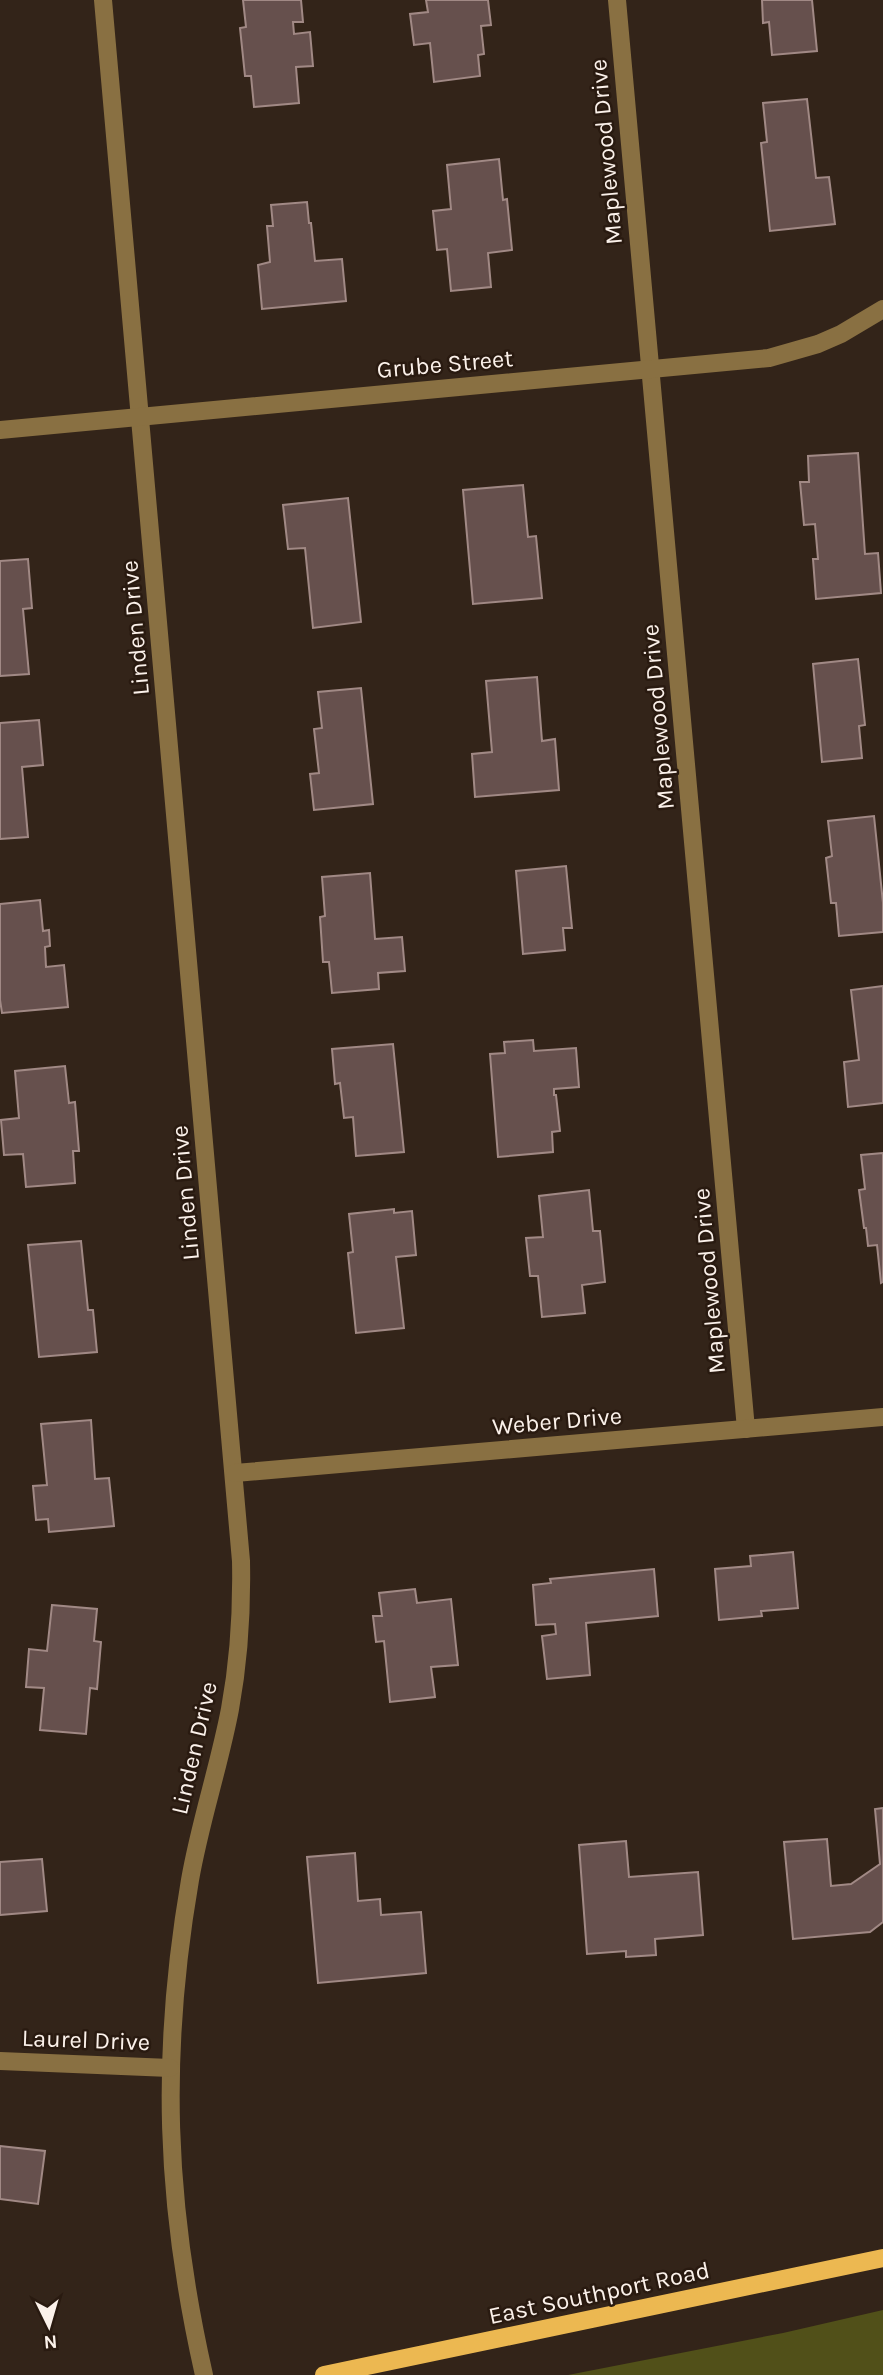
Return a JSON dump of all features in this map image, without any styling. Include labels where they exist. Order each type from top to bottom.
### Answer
[{"type":"main road","name":"East Southport Road","points":[[324,2375],[883,2258]]},
{"type":"street","name":"Linden Drive","points":[[103,0],[242,1572],[237,1665],[224,1739],[188,1892],[175,1989],[170,2068],[170,2151],[176,2215],[188,2297],[204,2375]]},
{"type":"street","name":"Maplewood Drive","points":[[617,0],[746,1429]]},
{"type":"street","name":"Grube Street","points":[[0,430],[769,358],[818,344],[883,309]]},
{"type":"street","name":"Weber Drive","points":[[235,1474],[883,1417]]},
{"type":"street","name":"Laurel Drive","points":[[0,2062],[170,2068]]},
{"type":"shaded area","points":[[883,2310],[883,2375],[568,2375],[783,2333]]},
{"type":"building","points":[[243,0],[301,0],[303,22],[293,22],[294,34],[310,32],[313,66],[296,67],[299,103],[254,107],[251,76],[245,76],[240,28],[246,27]]},
{"type":"building","points":[[426,0],[488,0],[491,25],[481,26],[484,54],[478,55],[480,76],[434,82],[430,43],[414,45],[410,14],[428,12]]},
{"type":"building","points":[[762,0],[812,0],[817,51],[772,55],[769,22],[763,23]]},
{"type":"building","points":[[807,99],[816,178],[829,177],[835,224],[770,231],[761,143],[767,142],[763,103]]},
{"type":"building","points":[[499,159],[503,200],[507,199],[512,250],[488,253],[491,287],[451,291],[447,249],[437,250],[433,211],[451,209],[447,165]]},
{"type":"building","points":[[307,202],[315,261],[342,259],[346,301],[262,309],[258,265],[270,262],[267,226],[273,226],[271,205]]},
{"type":"building","points":[[858,453],[865,554],[878,553],[881,593],[816,599],[813,559],[818,559],[815,524],[804,525],[800,482],[809,482],[808,456]]},
{"type":"building","points":[[523,485],[528,537],[536,536],[542,598],[473,604],[463,490]]},
{"type":"building","points":[[348,498],[361,622],[313,628],[305,548],[288,549],[283,505]]},
{"type":"building","points":[[28,559],[32,608],[23,609],[29,674],[0,676],[0,561]]},
{"type":"building","points":[[858,659],[865,725],[859,726],[862,758],[822,762],[813,664]]},
{"type":"building","points":[[537,677],[542,741],[555,739],[559,790],[475,797],[472,754],[492,752],[486,681]]},
{"type":"building","points":[[361,688],[373,804],[314,810],[310,774],[319,773],[314,729],[322,728],[318,692]]},
{"type":"building","points":[[39,720],[43,765],[22,767],[28,837],[0,839],[0,723]]},
{"type":"building","points":[[874,816],[883,903],[883,932],[839,936],[836,903],[831,903],[826,858],[832,856],[828,821]]},
{"type":"building","points":[[566,866],[572,928],[563,928],[565,950],[523,954],[516,871]]},
{"type":"building","points":[[370,873],[375,939],[402,937],[405,971],[378,973],[379,989],[332,993],[329,962],[323,962],[320,917],[325,916],[322,877]]},
{"type":"building","points":[[40,900],[43,931],[49,930],[50,946],[45,947],[46,967],[64,965],[68,1007],[2,1013],[0,904]]},
{"type":"building","points":[[883,986],[883,1103],[848,1107],[844,1062],[859,1060],[851,990]]},
{"type":"building","points":[[533,1040],[534,1051],[576,1048],[579,1087],[554,1089],[560,1131],[552,1132],[553,1152],[498,1157],[490,1054],[505,1053],[504,1042]]},
{"type":"building","points":[[393,1044],[404,1152],[356,1156],[353,1117],[344,1118],[340,1083],[335,1084],[332,1049]]},
{"type":"building","points":[[65,1066],[69,1103],[75,1102],[79,1151],[73,1151],[75,1183],[26,1187],[23,1154],[4,1155],[1,1120],[19,1118],[15,1071]]},
{"type":"building","points":[[883,1153],[881,1283],[877,1245],[868,1246],[859,1190],[865,1189],[861,1155]]},
{"type":"building","points":[[589,1190],[593,1231],[600,1231],[605,1282],[582,1285],[585,1313],[542,1317],[538,1276],[530,1276],[526,1238],[543,1237],[539,1196]]},
{"type":"building","points":[[394,1209],[394,1213],[412,1211],[416,1255],[396,1257],[404,1328],[356,1333],[348,1253],[353,1252],[349,1214]]},
{"type":"building","points":[[81,1241],[88,1310],[93,1310],[97,1352],[39,1357],[28,1245]]},
{"type":"building","points":[[91,1420],[95,1479],[109,1478],[114,1526],[49,1532],[48,1519],[36,1520],[33,1486],[47,1485],[41,1424]]},
{"type":"building","points":[[793,1552],[798,1608],[761,1611],[762,1616],[719,1620],[715,1569],[751,1566],[750,1556]]},
{"type":"building","points":[[654,1569],[658,1616],[586,1623],[590,1675],[547,1679],[542,1636],[556,1634],[555,1624],[536,1625],[533,1585],[551,1583],[550,1579]]},
{"type":"building","points":[[415,1589],[417,1603],[451,1599],[458,1665],[431,1667],[435,1697],[390,1702],[384,1641],[376,1642],[373,1616],[382,1616],[379,1593]]},
{"type":"building","points":[[52,1605],[97,1609],[94,1641],[101,1642],[97,1689],[90,1688],[86,1734],[40,1730],[44,1688],[26,1687],[29,1649],[47,1651]]},
{"type":"building","points":[[883,1808],[883,1922],[870,1932],[793,1939],[784,1842],[827,1839],[831,1886],[851,1884],[880,1864],[875,1809]]},
{"type":"building","points":[[626,1841],[629,1877],[698,1872],[703,1935],[655,1939],[656,1955],[626,1957],[626,1951],[587,1954],[579,1845]]},
{"type":"building","points":[[355,1853],[358,1901],[380,1899],[381,1915],[421,1912],[426,1973],[318,1983],[307,1857]]},
{"type":"building","points":[[42,1859],[47,1911],[0,1915],[0,1862]]},
{"type":"building","points":[[0,2146],[45,2151],[38,2204],[0,2199]]}]
